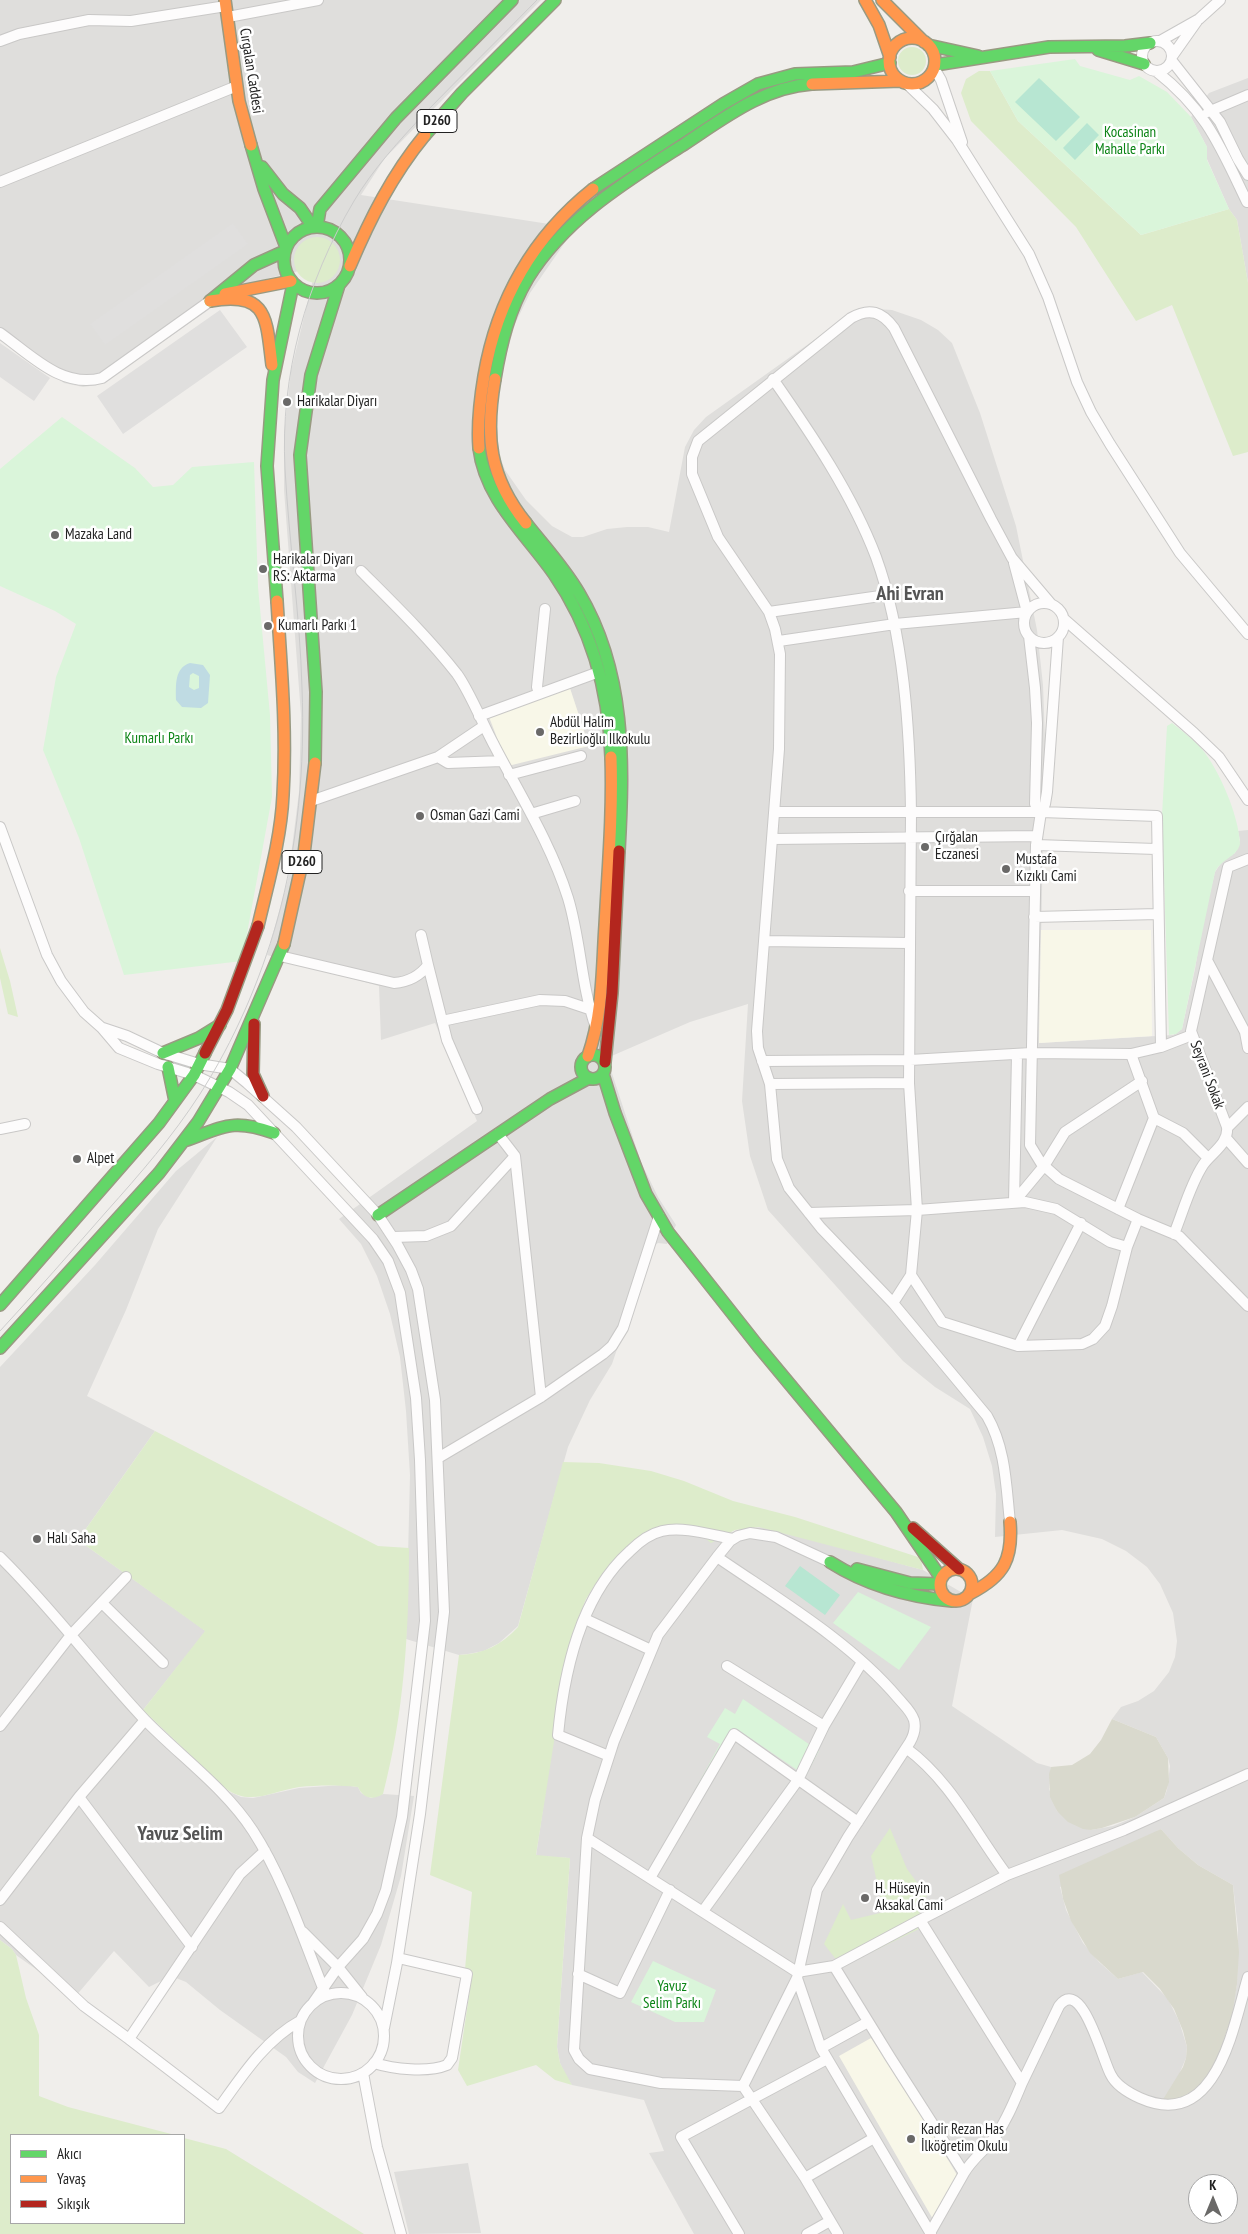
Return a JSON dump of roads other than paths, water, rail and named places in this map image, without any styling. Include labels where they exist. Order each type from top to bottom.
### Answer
[{"type":"main road","name":"D260","points":[[315,227],[320,209],[396,118],[512,0]]},
{"type":"main road","name":"D260","points":[[350,266],[381,198],[409,156],[448,108],[555,0]]},
{"type":"main road","points":[[865,0],[879,25],[893,73],[903,82]]},
{"type":"main road","points":[[584,1061],[583,1073],[589,1078],[597,1079],[604,1068],[612,1002],[623,754],[618,706],[574,585],[523,519],[503,489],[495,470],[489,444],[489,420],[502,341],[513,307],[534,268],[553,242],[578,217],[619,186],[742,108],[769,93],[791,86],[922,82],[930,75],[934,67],[934,55],[926,44],[882,0]]},
{"type":"main road","name":"Cırgalan Caddesi","points":[[226,8],[236,86],[242,117],[251,145]]},
{"type":"main road","points":[[550,1099],[584,1061],[595,1039],[597,1029],[605,918],[612,750],[609,720],[599,672],[598,648],[552,573],[500,503],[485,474],[481,460],[478,426],[485,371],[494,328],[511,288],[524,264],[546,234],[568,210],[618,173],[743,92],[769,79],[794,72],[865,71],[890,60],[894,47],[903,41],[914,39],[926,44],[981,57]]},
{"type":"main road","points":[[934,67],[981,57],[1041,48],[1133,46],[1155,42]]},
{"type":"main road","points":[[1090,47],[1144,64]]},
{"type":"main road","points":[[251,145],[268,176],[282,194],[300,208],[315,227]]},
{"type":"main road","points":[[210,301],[255,265],[285,249],[294,235],[315,227],[331,230],[344,240],[349,252],[350,266],[344,280],[329,292],[317,294],[306,292],[292,282],[284,269],[285,249],[266,196],[251,145]]},
{"type":"main road","name":"D260","points":[[0,1305],[159,1123],[197,1070],[220,1025],[255,936],[272,868],[283,797],[285,721],[266,466],[273,380],[292,282]]},
{"type":"main road","points":[[210,301],[239,289],[292,282]]},
{"type":"main road","name":"D260","points":[[0,1348],[159,1172],[198,1122],[230,1069],[280,956],[304,854],[315,769],[316,692],[300,455],[311,375],[339,285]]},
{"type":"main road","points":[[210,301],[227,298],[243,299],[262,310],[266,319],[273,380]]},
{"type":"main road","points":[[254,1015],[253,1074],[264,1096]]},
{"type":"main road","points":[[163,1053],[199,1038],[220,1025]]},
{"type":"main road","points":[[584,1061],[599,1056],[604,1068],[615,1113],[646,1194],[668,1232],[691,1263],[896,1512],[940,1581],[943,1594],[952,1601]]},
{"type":"main road","points":[[168,1067],[175,1100]]},
{"type":"main road","points":[[378,1215],[550,1099],[589,1078]]},
{"type":"main road","points":[[184,1141],[231,1124],[251,1124],[274,1134]]},
{"type":"main road","points":[[896,1512],[960,1569],[969,1574],[972,1578],[973,1588],[971,1593]]},
{"type":"main road","points":[[972,1578],[985,1575],[1001,1556],[1010,1522]]},
{"type":"main road","points":[[830,1562],[844,1571],[886,1588],[931,1599],[963,1600],[971,1593],[987,1586],[999,1575],[1007,1560],[1011,1545],[1010,1522]]},
{"type":"main road","points":[[830,1562],[930,1586],[940,1581],[949,1570],[960,1569]]},
{"type":"street","points":[[0,41],[20,34],[89,20],[131,21],[226,8],[318,0]]},
{"type":"street","points":[[1220,0],[1199,18],[1143,50],[1144,64],[1178,89],[1202,115],[1218,142],[1248,202]]},
{"type":"street","points":[[1156,71],[1166,69],[1199,18]]},
{"type":"street","points":[[1155,42],[1169,46],[1172,58],[1220,122],[1248,175]]},
{"type":"street","points":[[934,67],[941,80],[965,152]]},
{"type":"street","points":[[903,82],[933,109],[965,152],[1035,264],[1048,296],[1077,382],[1100,428],[1180,554],[1248,634]]},
{"type":"street","points":[[0,182],[236,86]]},
{"type":"street","points":[[1202,115],[1211,109],[1248,95]]},
{"type":"street","points":[[0,333],[61,376],[80,381],[95,380],[102,378],[210,301]]},
{"type":"street","points":[[1010,1522],[1003,1458],[992,1424],[982,1409],[893,1303],[789,1188],[775,1151],[770,1084],[758,1048],[757,1031],[773,839],[781,711],[778,642],[769,612],[718,537],[692,474],[691,462],[698,441],[856,315],[874,312],[885,316],[894,328],[990,520],[1012,558],[1051,604],[1061,612],[1064,619],[1064,626],[1058,638],[1047,792],[1045,804],[1040,812],[1036,841],[1030,1145],[1044,1166],[1059,1178],[1138,1219],[1180,1236],[1248,1306]]},
{"type":"street","points":[[773,380],[814,439],[870,541],[895,624],[909,737],[911,813],[909,1083],[917,1210],[911,1275],[893,1303]]},
{"type":"street","points":[[1012,558],[1027,612],[1024,624],[1029,636],[1037,723],[1034,799],[1040,812]]},
{"type":"street","points":[[361,571],[412,622],[458,676],[548,846],[569,900],[578,937],[590,1009],[597,1029]]},
{"type":"street","points":[[769,612],[887,594]]},
{"type":"street","points":[[778,642],[895,624],[1027,612],[1037,604],[1051,604]]},
{"type":"street","points":[[539,694],[537,687],[545,608]]},
{"type":"street","points":[[1064,619],[1219,757],[1248,800]]},
{"type":"street","points":[[1029,636],[1040,642],[1052,641],[1058,638]]},
{"type":"street","points":[[311,801],[438,757],[481,721],[539,694],[599,672]]},
{"type":"street","points":[[509,775],[581,756]]},
{"type":"street","points":[[438,757],[448,763],[502,761]]},
{"type":"street","points":[[531,814],[575,802]]},
{"type":"street","points":[[774,812],[1040,812],[1157,816],[1156,849],[1161,1047]]},
{"type":"street","points":[[0,828],[47,955],[76,1003],[102,1028],[119,1048],[168,1067],[197,1070],[230,1069],[264,1096],[296,1127],[378,1215],[393,1237],[411,1270],[419,1294],[432,1373],[438,1458],[444,1612],[420,1814],[398,1958],[384,2028],[382,2050],[374,2063],[363,2072],[342,2078],[327,2076],[314,2069],[301,2051],[298,2036],[300,2021]]},
{"type":"street","points":[[773,839],[910,838],[1036,841],[1156,849]]},
{"type":"street","name":"Seyrani Sokak","points":[[1226,1133],[1191,1031],[1228,867],[1248,859]]},
{"type":"street","points":[[909,891],[1034,891]]},
{"type":"street","points":[[1034,917],[1158,914]]},
{"type":"street","points":[[421,935],[448,1040],[477,1110]]},
{"type":"street","points":[[764,941],[909,943]]},
{"type":"street","points":[[280,956],[394,984],[414,978],[428,965]]},
{"type":"street","points":[[1207,960],[1247,1032],[1248,1048]]},
{"type":"street","points":[[442,1021],[540,1000],[565,1001],[590,1009]]},
{"type":"street","points":[[0,1927],[84,2006],[219,2108],[250,2064],[286,2029],[300,2021],[324,1992],[338,1966],[363,1939],[371,1927],[383,1900],[394,1860],[402,1817],[425,1620],[416,1398],[402,1302],[398,1284],[388,1261],[361,1224],[248,1105],[197,1070],[127,1036],[102,1028]]},
{"type":"street","points":[[762,1061],[910,1060],[1031,1053],[1130,1054],[1161,1047],[1192,1035]]},
{"type":"street","points":[[1118,1209],[1154,1118],[1142,1081],[1130,1054]]},
{"type":"street","points":[[1014,1202],[1017,1055]]},
{"type":"street","points":[[1014,1202],[1044,1166],[1065,1132],[1142,1081]]},
{"type":"street","points":[[770,1084],[909,1083]]},
{"type":"street","points":[[1174,1234],[1200,1170],[1226,1133],[1248,1107]]},
{"type":"street","points":[[1154,1118],[1183,1133],[1208,1158]]},
{"type":"street","points":[[0,1129],[25,1124]]},
{"type":"street","points":[[1226,1133],[1248,1163]]},
{"type":"street","points":[[498,1134],[515,1156],[541,1396]]},
{"type":"street","points":[[393,1237],[426,1236],[452,1226],[515,1156]]},
{"type":"street","points":[[809,1212],[917,1210],[1014,1202],[1046,1206],[1066,1214],[1110,1242],[1127,1247]]},
{"type":"street","points":[[361,1224],[378,1215]]},
{"type":"street","points":[[438,1458],[541,1396],[603,1354],[617,1340],[623,1328],[659,1216]]},
{"type":"street","points":[[911,1275],[942,1322],[1018,1346],[1082,1344],[1098,1336],[1111,1311],[1127,1247],[1138,1219]]},
{"type":"street","points":[[1018,1346],[1081,1223]]},
{"type":"street","points":[[609,1756],[558,1735],[568,1673],[585,1619],[596,1593],[625,1555],[645,1538],[662,1531],[678,1530],[734,1538],[750,1533],[776,1537],[830,1562]]},
{"type":"street","points":[[734,1538],[717,1557],[658,1634],[609,1756],[595,1800],[587,1838],[574,2045],[579,2059],[590,2069],[661,2083],[743,2086]]},
{"type":"street","points":[[0,1557],[37,1595],[145,1720],[228,1800],[245,1820],[265,1851],[302,1931],[324,1992]]},
{"type":"street","points":[[717,1557],[828,1635],[880,1676],[912,1715],[914,1731],[906,1748],[817,1890],[797,1975],[743,2086]]},
{"type":"street","points":[[0,1726],[71,1636],[126,1577]]},
{"type":"street","points":[[102,1603],[163,1663]]},
{"type":"street","points":[[585,1619],[651,1650]]},
{"type":"street","points":[[703,1911],[798,1780],[824,1726],[862,1662]]},
{"type":"street","points":[[727,1666],[824,1726]]},
{"type":"street","points":[[0,1900],[79,1796],[145,1720]]},
{"type":"street","points":[[650,1878],[734,1734],[858,1822]]},
{"type":"street","points":[[906,1748],[927,1765],[945,1784],[982,1842],[1007,1875]]},
{"type":"street","points":[[797,1975],[834,1966],[1007,1875],[1124,1830],[1248,1774]]},
{"type":"street","points":[[79,1796],[192,1947]]},
{"type":"street","points":[[587,1838],[703,1911],[797,1975],[821,2048],[931,2233]]},
{"type":"street","points":[[129,2039],[240,1874],[265,1851]]},
{"type":"street","points":[[578,1974],[620,1993],[670,1890]]},
{"type":"street","points":[[920,1920],[1022,2083]]},
{"type":"street","points":[[302,1931],[338,1966],[362,1998],[374,2008],[384,2028]]},
{"type":"street","points":[[374,2063],[389,2068],[432,2069],[444,2067],[452,2058],[467,1974],[398,1958]]},
{"type":"street","points":[[834,1966],[964,2173]]},
{"type":"street","points":[[931,2233],[970,2163],[987,2146],[1002,2126],[1058,2006],[1066,2000],[1072,1999],[1080,2004],[1111,2075],[1124,2088],[1138,2098],[1168,2104],[1188,2099],[1207,2086],[1221,2062],[1248,1977]]},
{"type":"street","points":[[324,1992],[348,1993],[362,1998]]},
{"type":"street","points":[[821,2048],[868,2022]]},
{"type":"street","points":[[739,2234],[681,2136],[827,2058]]},
{"type":"street","points":[[363,2072],[377,2146],[401,2234]]},
{"type":"street","points":[[743,2086],[805,2178],[838,2234]]},
{"type":"street","points":[[805,2178],[874,2138]]},
{"type":"street","points":[[807,2234],[830,2221]]},
{"type":"water","points":[[190,663],[203,665],[210,675],[208,703],[201,708],[182,707],[176,700],[177,678],[185,665]],"holes":[[[193,673],[199,676],[199,688],[194,690],[189,687],[190,675]]]},
{"type":"tram line","points":[[0,1331],[131,1183],[179,1125],[224,1053],[245,1010],[263,966],[277,921],[290,864],[301,776],[303,717],[301,661],[285,469],[287,399],[292,364],[300,330],[322,264],[337,232],[369,178],[425,113],[537,0]]},
{"type":"place","name":"Harikalar Diyarı","points":[[287,402]]},
{"type":"place","name":"Mazaka Land","points":[[55,535]]},
{"type":"place","name":"Harikalar Diyarı RS: Aktarma","points":[[263,569]]},
{"type":"place","name":"Kumarlı Parkı 1","points":[[268,626]]},
{"type":"place","name":"Abdül Halim Bezirlioğlu Ilkokulu","points":[[540,732]]},
{"type":"place","name":"Osman Gazi Cami","points":[[420,816]]},
{"type":"place","name":"Çırğalan Eczanesi","points":[[925,847]]},
{"type":"place","name":"Mustafa Kızıklı Cami","points":[[1006,869]]},
{"type":"place","name":"Alpet","points":[[77,1159]]},
{"type":"place","name":"Halı Saha","points":[[37,1539]]},
{"type":"place","name":"H. Hüseyin Aksakal Cami","points":[[865,1898]]},
{"type":"place","name":"Kadir Rezan Has İlköğretim Okulu","points":[[911,2139]]},
{"type":"district","name":"Ahi Evran","points":[[910,594]]},
{"type":"district","name":"Yavuz Selim","points":[[180,1834]]},
{"type":"park label","name":"Kocasinan Mahalle Parkı","points":[[1130,142]]},
{"type":"park label","name":"Kumarlı Parkı","points":[[159,739]]},
{"type":"park label","name":"Yavuz Selim Parkı","points":[[672,1996]]}]
